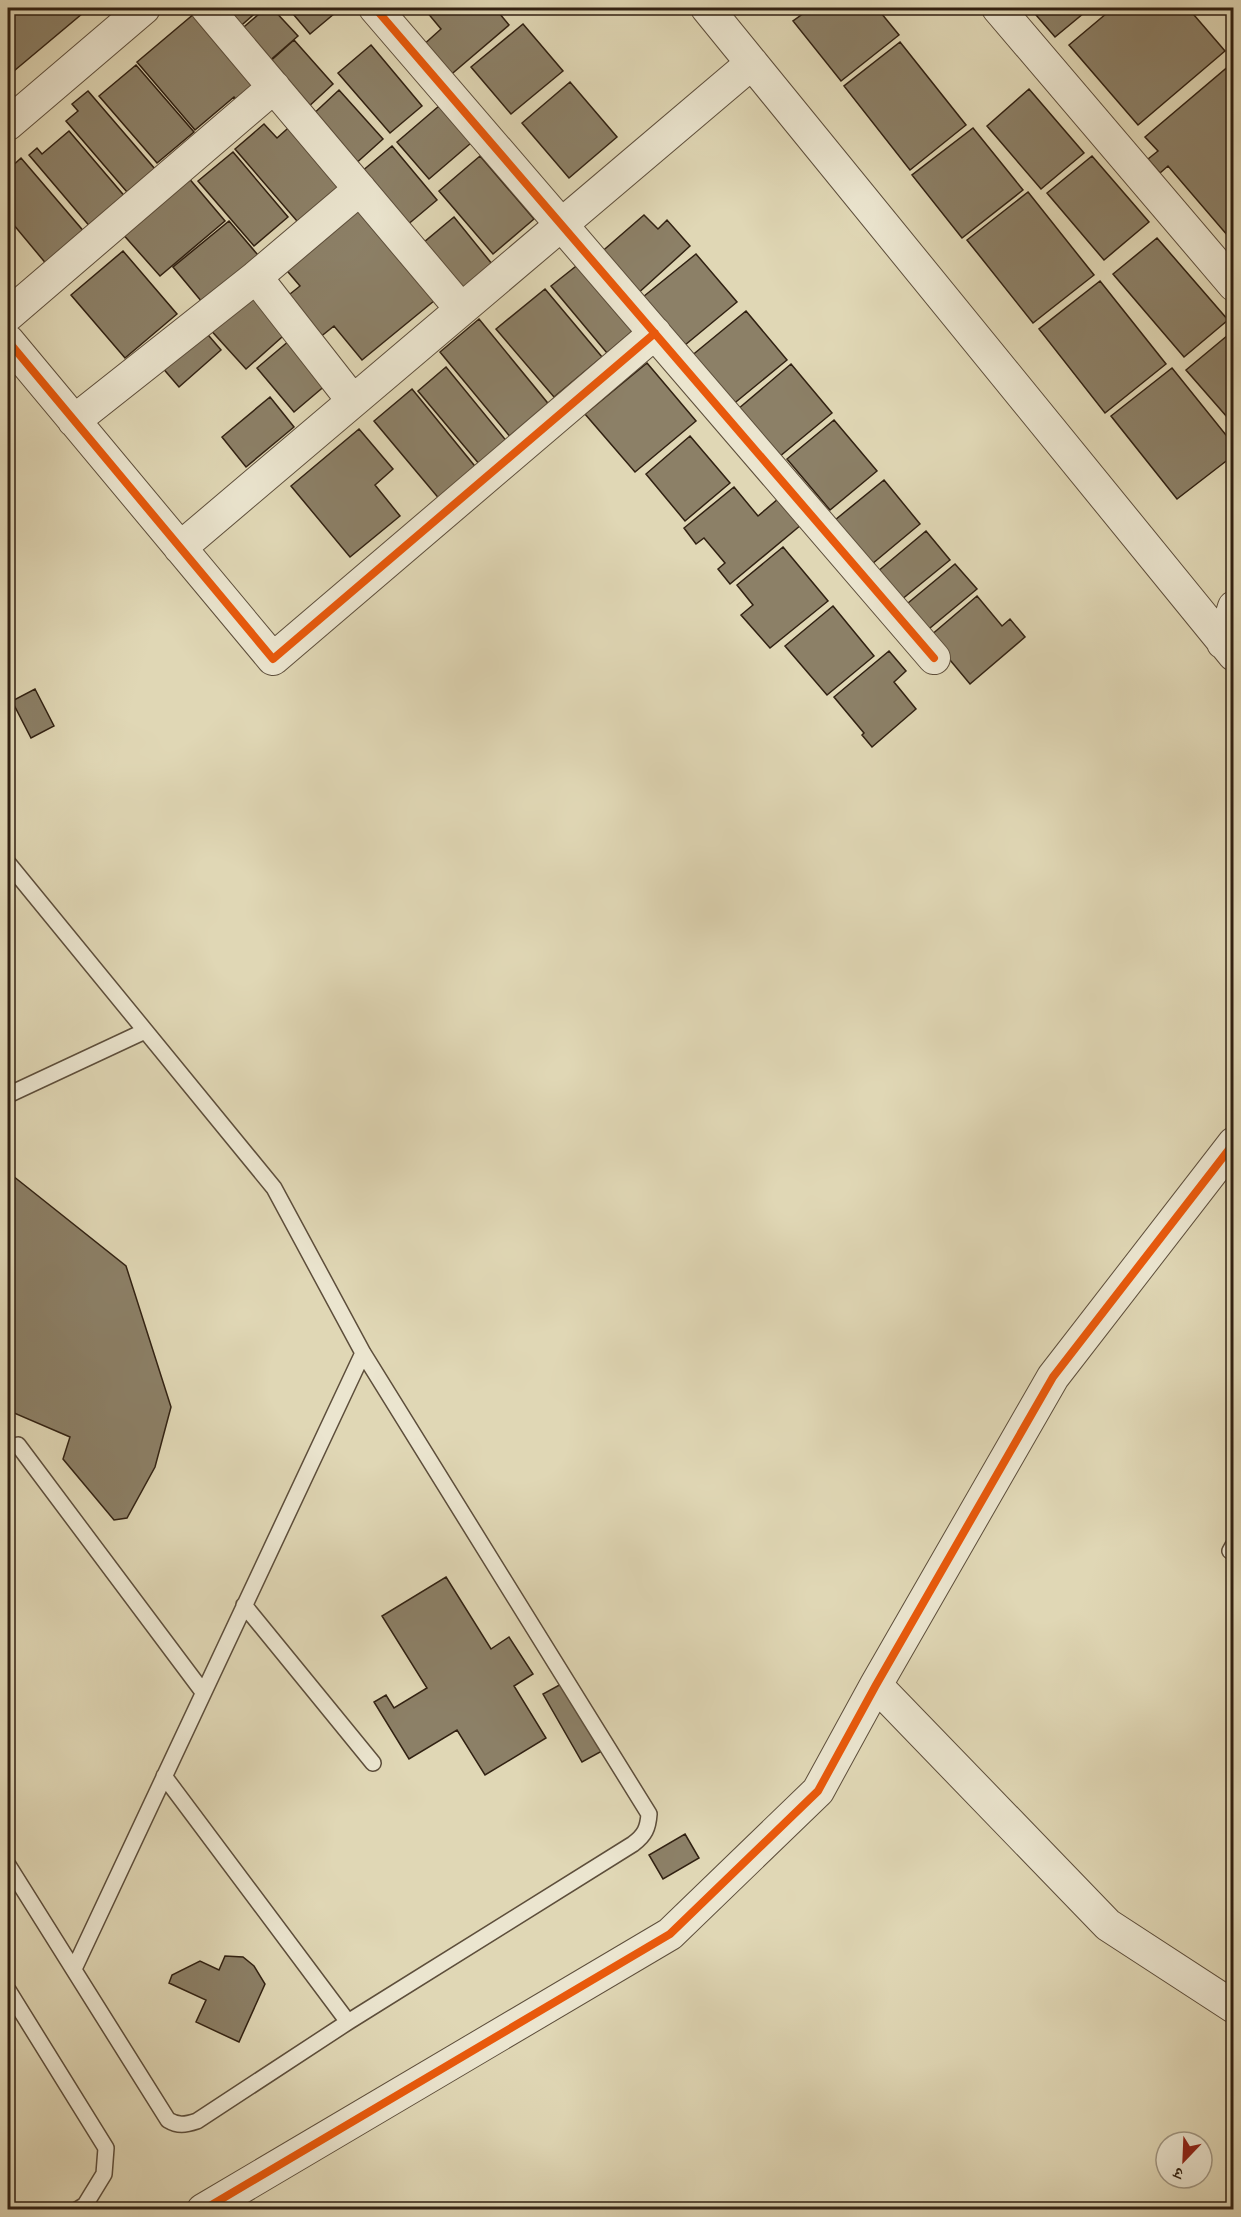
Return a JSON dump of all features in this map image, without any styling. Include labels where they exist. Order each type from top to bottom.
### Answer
[{"type":"street","points":[[8,124],[144,8]]},
{"type":"street","points":[[207,8],[461,309]]},
{"type":"street","points":[[375,8],[934,658]]},
{"type":"street","points":[[706,8],[1228,649]]},
{"type":"street","points":[[998,8],[1233,285]]},
{"type":"street","points":[[180,548],[752,63]]},
{"type":"street","points":[[8,315],[274,87]]},
{"type":"street","points":[[74,421],[256,277],[360,189]]},
{"type":"street","points":[[256,277],[354,400]]},
{"type":"street","points":[[8,341],[273,658],[655,333]]},
{"type":"street","points":[[1228,649],[1233,607]]},
{"type":"street","points":[[203,2210],[670,1934],[818,1791],[876,1685],[1053,1377],[1233,1143]]},
{"type":"street","points":[[876,1685],[1108,1925],[1233,2007]]},
{"type":"lane","points":[[8,863],[274,1188],[363,1353],[649,1814],[648,1828],[633,1844],[348,2022],[197,2121],[187,2125],[176,2124],[168,2120],[8,1865]]},
{"type":"lane","points":[[8,1095],[145,1031]]},
{"type":"lane","points":[[74,1969],[363,1353]]},
{"type":"lane","points":[[8,1447],[18,1445],[203,1692]]},
{"type":"lane","points":[[1233,1544],[1230,1551],[1233,1553]]},
{"type":"lane","points":[[244,1605],[373,1763]]},
{"type":"lane","points":[[164,1776],[348,2022]]},
{"type":"lane","points":[[8,1990],[106,2148],[104,2174],[85,2205],[77,2210]]},
{"type":"building","points":[[8,8],[89,8],[8,76]]},
{"type":"building","points":[[213,8],[261,8],[235,31]]},
{"type":"building","points":[[266,8],[272,8],[298,36],[267,63],[238,32]]},
{"type":"building","points":[[288,8],[341,8],[310,34]]},
{"type":"building","points":[[430,8],[495,8],[509,25],[447,78],[421,47],[441,29],[426,11]]},
{"type":"building","points":[[811,8],[877,8],[899,35],[841,81],[793,21]]},
{"type":"building","points":[[1030,8],[1090,8],[1055,37]]},
{"type":"building","points":[[1113,8],[1188,8],[1225,51],[1138,125],[1069,45]]},
{"type":"building","points":[[195,13],[260,89],[241,105],[234,97],[195,130],[137,62]]},
{"type":"building","points":[[523,24],[563,71],[511,114],[471,67]]},
{"type":"building","points":[[294,40],[333,84],[306,109],[266,65]]},
{"type":"building","points":[[900,42],[966,125],[910,170],[844,86]]},
{"type":"building","points":[[371,45],[422,106],[390,133],[338,73]]},
{"type":"building","points":[[136,65],[194,132],[157,163],[99,96]]},
{"type":"building","points":[[1230,65],[1234,68],[1234,243],[1168,166],[1160,173],[1148,159],[1158,151],[1145,137]]},
{"type":"building","points":[[570,82],[617,137],[569,178],[522,123]]},
{"type":"building","points":[[1029,89],[1084,153],[1041,189],[987,126]]},
{"type":"building","points":[[339,90],[383,139],[353,166],[309,118]]},
{"type":"building","points":[[88,91],[155,169],[127,192],[66,121],[78,111],[72,104]]},
{"type":"building","points":[[439,106],[471,143],[429,179],[397,142]]},
{"type":"building","points":[[296,121],[352,187],[303,228],[235,149],[264,124],[277,138]]},
{"type":"building","points":[[973,128],[1023,190],[962,238],[912,175]]},
{"type":"building","points":[[69,131],[127,199],[92,229],[29,155],[37,148],[42,154]]},
{"type":"building","points":[[392,146],[437,200],[406,226],[361,172]]},
{"type":"building","points":[[233,152],[288,217],[254,246],[198,181]]},
{"type":"building","points":[[480,156],[534,219],[493,254],[439,191]]},
{"type":"building","points":[[1092,156],[1149,222],[1104,260],[1047,193]]},
{"type":"building","points":[[21,158],[86,234],[48,266],[8,218],[8,170]]},
{"type":"building","points":[[187,176],[225,221],[160,276],[121,232]]},
{"type":"building","points":[[1028,192],[1094,275],[1033,323],[967,240]]},
{"type":"building","points":[[362,202],[440,296],[362,360],[334,326],[314,342],[280,302],[300,286],[283,266]]},
{"type":"building","points":[[644,215],[658,229],[667,220],[690,246],[635,296],[598,255]]},
{"type":"building","points":[[454,217],[492,264],[455,294],[423,243]]},
{"type":"building","points":[[229,221],[263,261],[207,308],[173,267]]},
{"type":"building","points":[[1157,238],[1228,320],[1184,357],[1113,274]]},
{"type":"building","points":[[123,251],[177,314],[125,358],[71,295]]},
{"type":"building","points":[[696,254],[737,302],[679,350],[638,301]]},
{"type":"building","points":[[580,263],[635,329],[607,353],[551,286]]},
{"type":"building","points":[[1100,281],[1166,364],[1105,413],[1039,329]]},
{"type":"building","points":[[252,286],[291,329],[246,369],[207,326]]},
{"type":"building","points":[[545,289],[602,357],[554,397],[496,329]]},
{"type":"building","points":[[746,311],[787,360],[731,406],[690,357]]},
{"type":"building","points":[[479,319],[551,407],[512,439],[440,352]]},
{"type":"building","points":[[203,329],[221,350],[179,387],[161,366]]},
{"type":"building","points":[[1234,330],[1234,425],[1186,370]]},
{"type":"building","points":[[290,340],[327,384],[294,412],[257,368]]},
{"type":"building","points":[[647,363],[696,421],[635,472],[585,414]]},
{"type":"building","points":[[791,364],[832,413],[779,457],[738,409]]},
{"type":"building","points":[[446,367],[513,449],[485,471],[418,391]]},
{"type":"building","points":[[1172,368],[1234,445],[1234,455],[1177,499],[1111,416]]},
{"type":"building","points":[[412,389],[478,470],[441,501],[374,421]]},
{"type":"building","points":[[270,397],[294,427],[246,467],[222,437]]},
{"type":"building","points":[[834,420],[877,471],[830,510],[787,459]]},
{"type":"building","points":[[359,429],[393,469],[375,485],[400,516],[350,557],[291,486]]},
{"type":"building","points":[[690,436],[730,483],[685,521],[646,474]]},
{"type":"building","points":[[884,480],[920,524],[872,564],[835,520]]},
{"type":"building","points":[[734,487],[758,516],[778,499],[801,525],[730,584],[718,569],[725,563],[704,538],[696,544],[684,528]]},
{"type":"building","points":[[926,531],[950,560],[901,600],[877,572]]},
{"type":"building","points":[[783,547],[828,601],[770,648],[741,615],[753,605],[737,585]]},
{"type":"building","points":[[955,564],[977,589],[924,633],[902,608]]},
{"type":"building","points":[[977,596],[1002,626],[1010,619],[1025,637],[970,684],[930,636]]},
{"type":"building","points":[[833,606],[874,656],[827,695],[785,646]]},
{"type":"building","points":[[889,651],[906,671],[894,682],[916,709],[872,747],[862,735],[864,733],[834,697]]},
{"type":"building","points":[[35,689],[54,726],[31,738],[12,701]]},
{"type":"building","points":[[8,1172],[126,1266],[171,1407],[155,1467],[127,1518],[114,1520],[63,1459],[70,1437],[12,1412],[8,1414]]},
{"type":"building","points":[[446,1577],[491,1649],[509,1637],[533,1674],[514,1686],[546,1738],[485,1775],[457,1730],[409,1759],[374,1702],[386,1695],[394,1708],[427,1688],[382,1616]]},
{"type":"building","points":[[563,1683],[602,1751],[582,1762],[543,1694]]},
{"type":"building","points":[[685,1834],[699,1858],[663,1879],[649,1855]]},
{"type":"building","points":[[225,1956],[243,1957],[254,1966],[265,1984],[239,2042],[196,2022],[206,2000],[169,1983],[172,1975],[200,1961],[219,1970]]},
{"type":"cycle path","points":[[375,8],[934,658]]},
{"type":"cycle path","points":[[8,341],[273,659],[655,333]]},
{"type":"cycle path","points":[[203,2210],[670,1934],[818,1791],[876,1685],[1053,1377],[1234,1143]]}]
